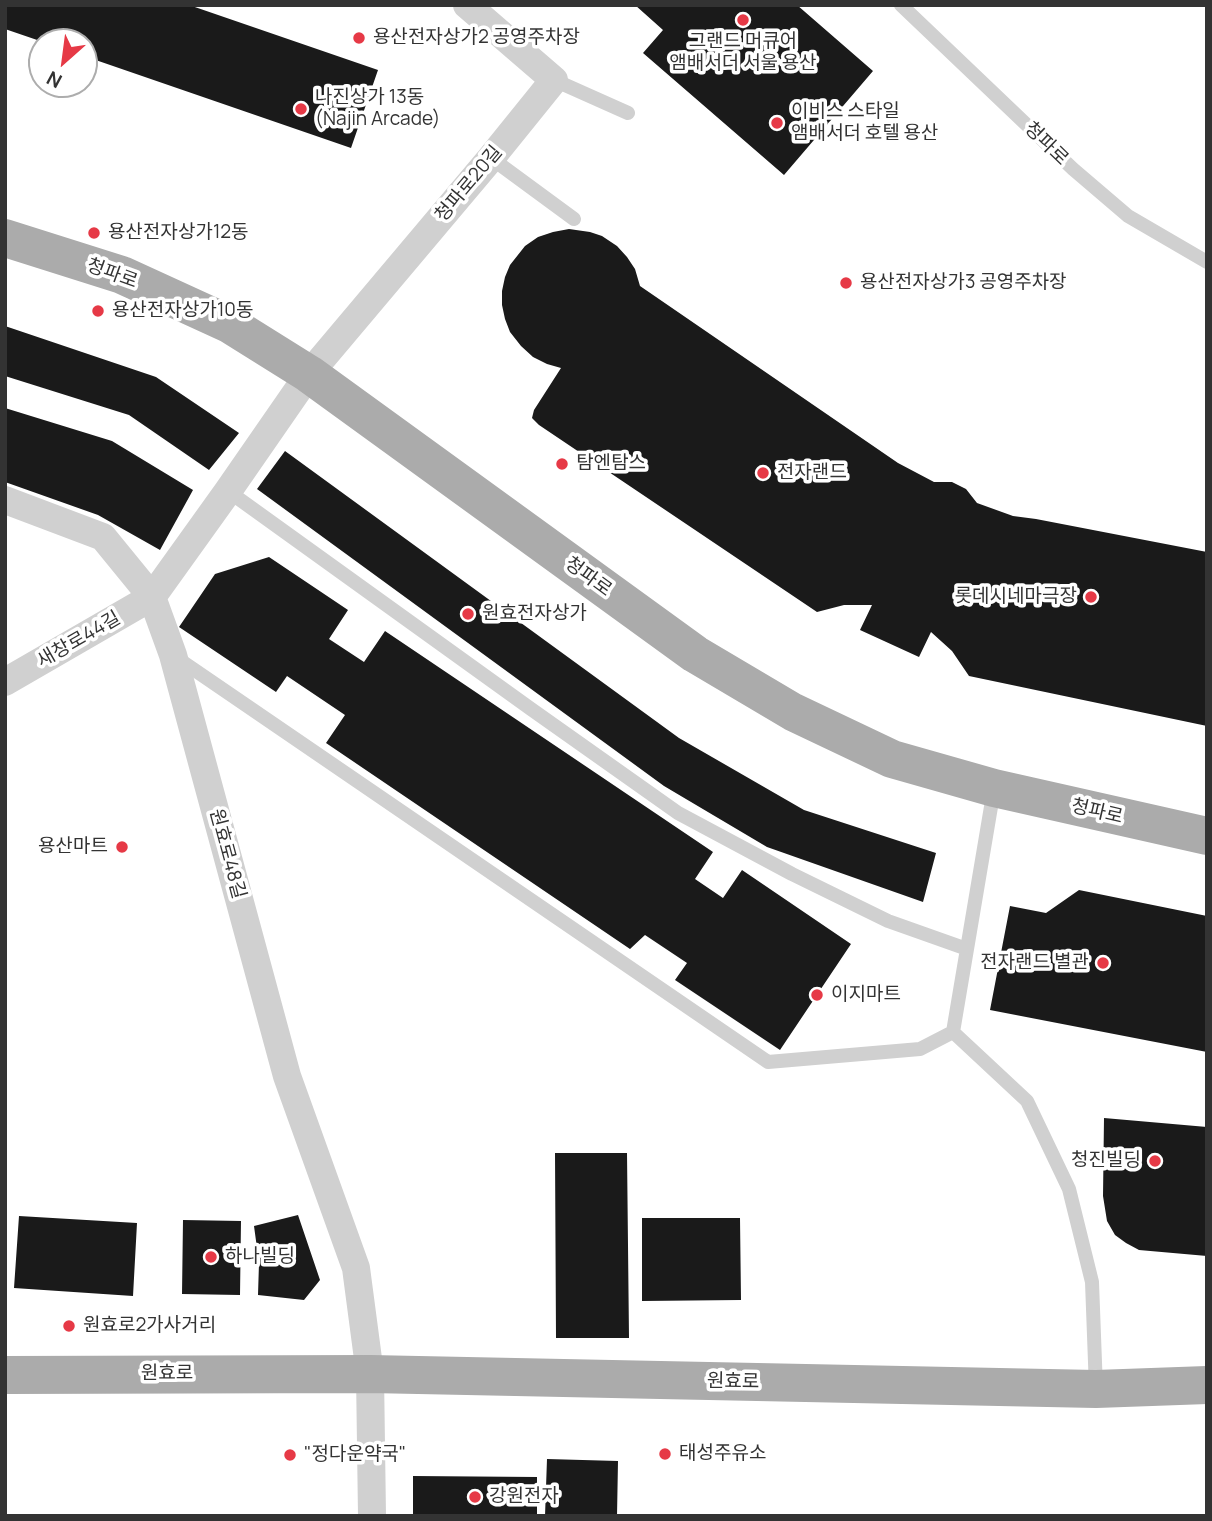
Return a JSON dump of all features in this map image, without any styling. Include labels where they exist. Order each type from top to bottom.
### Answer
[{"type":"main road","name":"청파로","points":[[5,238],[122,275],[229,324],[309,374],[695,654],[793,712],[892,759],[994,788],[1207,836]]},
{"type":"main road","name":"원효로","points":[[5,1375],[370,1374],[1096,1389],[1207,1385]]},
{"type":"street","points":[[467,5],[554,80]]},
{"type":"street","name":"청파로20길","points":[[309,374],[554,80]]},
{"type":"street","points":[[152,597],[309,374]]},
{"type":"street","name":"원효로48길","points":[[5,500],[103,537],[152,597],[173,655],[287,1076],[356,1268],[370,1374]]},
{"type":"street","name":"새창로44길","points":[[5,682],[152,597]]},
{"type":"street","points":[[370,1374],[372,1516]]},
{"type":"lane","name":"청파로","points":[[901,5],[1073,169],[1128,216],[1207,262]]},
{"type":"lane","points":[[554,80],[628,113]]},
{"type":"lane","points":[[491,158],[574,219]]},
{"type":"lane","points":[[228,491],[678,813],[792,874],[888,920],[967,949]]},
{"type":"lane","points":[[173,655],[768,1062],[920,1049],[953,1032]]},
{"type":"lane","points":[[953,1032],[994,788]]},
{"type":"lane","points":[[953,1032],[1027,1101],[1069,1189],[1092,1282],[1096,1389]]},
{"type":"building","name":"나진상가 13동 (Najin Arcade)","points":[[5,5],[189,5],[378,70],[351,148],[98,61],[98,28],[28,28],[28,37],[5,29]]},
{"type":"building","name":"이비스 스타일 앰배서더 호텔 용산","points":[[635,5],[797,5],[873,71],[784,175],[643,53],[663,30]]},
{"type":"building","name":"전자랜드","points":[[569,229],[602,236],[617,246],[635,269],[640,286],[898,463],[934,482],[952,482],[966,489],[977,503],[1013,516],[1207,552],[1207,726],[969,676],[952,651],[931,632],[919,657],[860,630],[872,605],[844,605],[817,612],[539,425],[532,418],[534,410],[561,368],[533,357],[510,332],[502,305],[502,291],[510,265],[525,246],[538,237]]},
{"type":"building","points":[[5,326],[156,377],[239,433],[209,470],[129,415],[5,376]]},
{"type":"building","points":[[5,408],[112,441],[193,490],[160,550],[98,515],[5,482]]},
{"type":"building","name":"원효전자상가","points":[[285,451],[679,738],[804,810],[936,853],[923,902],[767,847],[664,786],[257,489]]},
{"type":"building","points":[[269,557],[348,610],[329,639],[364,662],[385,631],[713,852],[695,879],[723,898],[742,870],[851,944],[780,1050],[675,980],[687,963],[645,935],[630,949],[326,743],[345,715],[287,676],[276,692],[179,627],[215,574]]},
{"type":"building","name":"전자랜드 별관","points":[[1079,890],[1207,916],[1207,1052],[990,1010],[1010,906],[1046,913]]},
{"type":"building","name":"청진빌딩","points":[[1104,1118],[1207,1127],[1207,1256],[1139,1250],[1115,1235],[1107,1221],[1103,1196]]},
{"type":"building","points":[[555,1153],[627,1153],[629,1338],[556,1338]]},
{"type":"building","points":[[298,1215],[320,1280],[304,1300],[258,1295],[259,1263],[254,1226]]},
{"type":"building","points":[[19,1216],[137,1223],[133,1296],[14,1288]]},
{"type":"building","points":[[642,1218],[740,1218],[741,1300],[642,1301]]},
{"type":"building","name":"하나빌딩","points":[[183,1220],[241,1221],[240,1295],[182,1294]]},
{"type":"building","points":[[547,1459],[618,1461],[617,1516],[545,1516]]},
{"type":"building","name":"강원전자","points":[[413,1476],[537,1477],[537,1516],[413,1516]]},
{"type":"place","name":"그랜드 머큐어 앰배서더 서울 용산","points":[[743,20]]},
{"type":"place","name":"용산전자상가2 공영주차장","points":[[359,38]]},
{"type":"place","name":"나진상가 13동 (Najin Arcade)","points":[[301,109]]},
{"type":"place","name":"이비스 스타일 앰배서더 호텔 용산","points":[[777,123]]},
{"type":"place","name":"용산전자상가12동","points":[[94,233]]},
{"type":"place","name":"용산전자상가3 공영주차장","points":[[846,283]]},
{"type":"place","name":"용산전자상가10동","points":[[98,311]]},
{"type":"place","name":"탐엔탐스","points":[[562,464]]},
{"type":"place","name":"전자랜드","points":[[763,473]]},
{"type":"place","name":"롯데시네마극장","points":[[1091,597]]},
{"type":"place","name":"원효전자상가","points":[[468,614]]},
{"type":"place","name":"용산마트","points":[[122,847]]},
{"type":"place","name":"전자랜드 별관","points":[[1103,963]]},
{"type":"place","name":"이지마트","points":[[817,995]]},
{"type":"place","name":"청진빌딩","points":[[1155,1161]]},
{"type":"place","name":"하나빌딩","points":[[211,1257]]},
{"type":"place","name":"원효로2가사거리","points":[[69,1326]]},
{"type":"place","name":"태성주유소","points":[[665,1454]]},
{"type":"place","name":"\"정다운약국\"","points":[[290,1455]]},
{"type":"place","name":"강원전자","points":[[475,1497]]}]
